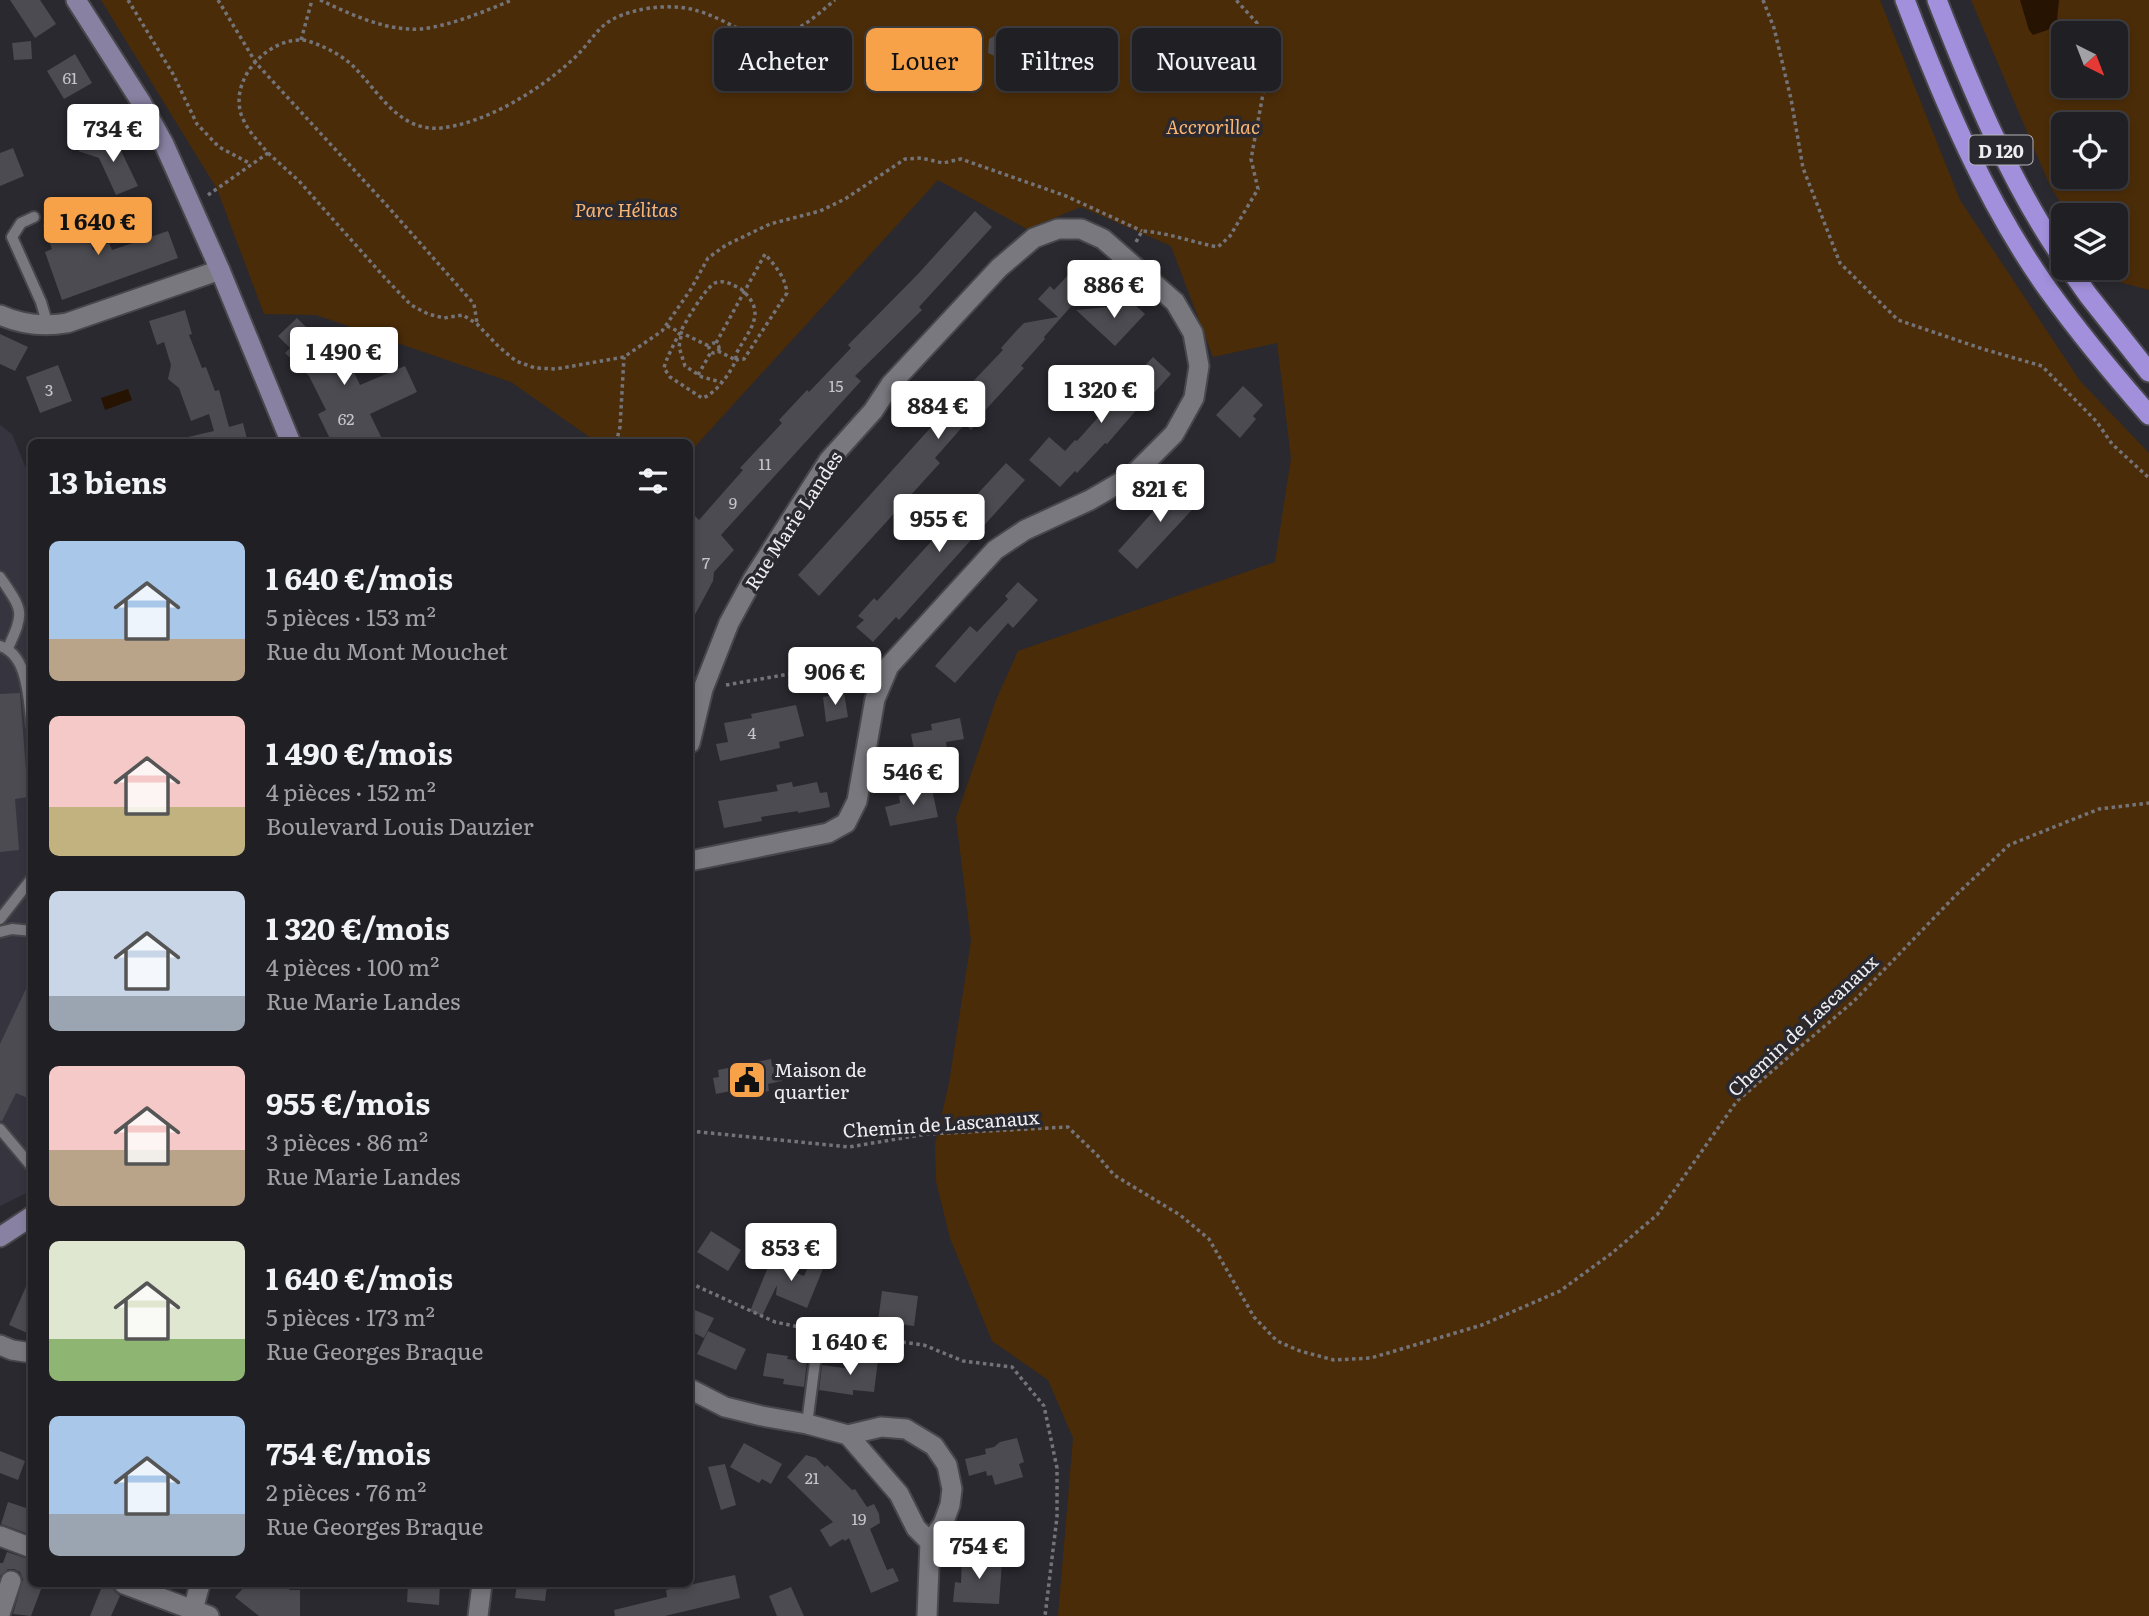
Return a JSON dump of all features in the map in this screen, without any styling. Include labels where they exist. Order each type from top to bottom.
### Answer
[{"type":"highway","name":"D 120","points":[[1905,0],[1928,60],[1986,188],[2047,289],[2103,363],[2149,415]]},
{"type":"highway","name":"D 120","points":[[1937,0],[2013,179],[2051,241]]},
{"type":"highway","points":[[2078,280],[2149,372]]},
{"type":"main road","points":[[76,0],[141,102],[164,144],[220,270],[288,439]]},
{"type":"main road","points":[[0,1237],[28,1219]]},
{"type":"street","name":"Rue Marie Landes","points":[[693,731],[703,689],[729,623],[752,579],[829,460],[873,411],[891,384],[999,268],[1034,237],[1058,229],[1081,229],[1103,239],[1174,303],[1193,333],[1199,366],[1194,398],[1174,434],[1133,475],[1090,500],[1025,530],[995,550],[889,666],[875,699],[857,801],[846,823],[828,832],[693,860]]},
{"type":"street","points":[[0,315],[13,321],[48,326],[67,323],[220,270]]},
{"type":"street","points":[[0,1345],[28,1352]]},
{"type":"street","points":[[693,1391],[725,1407],[807,1423],[848,1435],[881,1427],[906,1429],[934,1446],[947,1465],[952,1489],[943,1524],[930,1542],[927,1616]]},
{"type":"street","points":[[848,1435],[898,1493],[916,1528],[930,1542]]},
{"type":"street","points":[[0,1536],[28,1546]]},
{"type":"street","points":[[0,1614],[11,1581]]},
{"type":"street","points":[[132,1587],[201,1613],[200,1587]]},
{"type":"street","points":[[478,1616],[482,1587]]},
{"type":"lane","points":[[34,217],[21,223],[12,237],[41,302],[48,326]]},
{"type":"lane","points":[[0,577],[16,602],[20,620],[4,647],[16,657],[23,672],[28,702]]},
{"type":"lane","points":[[0,919],[28,883]]},
{"type":"lane","points":[[0,932],[12,929],[28,931]]},
{"type":"lane","points":[[2,1135],[28,1162]]},
{"type":"lane","points":[[807,1423],[819,1331]]},
{"type":"path","points":[[128,0],[173,74],[197,124],[219,147],[251,164]]},
{"type":"path","points":[[218,0],[256,63],[474,304],[477,324]]},
{"type":"path","points":[[300,40],[312,0]]},
{"type":"path","points":[[320,0],[380,25],[411,30],[446,24],[512,0]]},
{"type":"path","points":[[835,0],[808,23],[784,34],[763,37],[749,34],[697,10],[653,8],[613,17],[594,33],[573,60],[542,85],[509,105],[471,120],[440,128],[415,125],[396,114],[353,66],[331,50],[300,40],[276,45],[260,57],[245,76],[238,98],[241,115],[268,153],[299,181],[411,304],[428,314],[444,318],[463,316],[477,324],[516,360],[535,368],[556,369],[624,357],[662,331],[691,289],[708,258],[717,251],[770,224],[820,211],[845,199],[905,159],[921,158],[943,163],[961,159],[1068,197],[1142,231],[1169,233],[1192,242],[1218,247],[1230,236],[1258,189],[1251,159],[1265,82],[1257,23],[1236,0]]},
{"type":"path","points":[[1763,0],[1774,28],[1803,168],[1840,263],[1898,320],[2042,366],[2097,422],[2112,444],[2149,478]]},
{"type":"path","points":[[191,205],[217,190],[268,153]]},
{"type":"path","points":[[1126,258],[1142,231]]},
{"type":"path","points":[[711,352],[718,351],[736,360],[744,359],[787,293],[786,283],[780,272],[765,254],[716,343]]},
{"type":"path","points":[[730,283],[744,291],[755,303],[756,312],[736,354],[732,370],[709,397],[702,398],[665,372],[665,362],[681,332],[700,297],[712,284],[730,283]]},
{"type":"path","points":[[666,325],[709,346],[711,352],[698,375]]},
{"type":"path","points":[[681,332],[679,346],[685,366],[698,375],[720,382]]},
{"type":"path","points":[[709,346],[716,343]]},
{"type":"path","points":[[716,343],[719,346],[718,351]]},
{"type":"path","points":[[617,439],[624,357]]},
{"type":"path","points":[[703,689],[868,659],[889,666]]},
{"type":"path","name":"Chemin de Lascanaux","points":[[693,1130],[849,1147],[927,1134],[1068,1126],[1114,1175],[1180,1215],[1209,1239],[1254,1317],[1277,1341],[1300,1352],[1334,1360],[1371,1358],[1482,1325],[1560,1291],[1621,1246],[1657,1214],[1737,1101],[1854,1001],[1955,896],[2009,845],[2099,809],[2149,803]]},
{"type":"path","points":[[693,1284],[775,1322],[819,1331],[925,1345],[963,1361],[1012,1367],[1044,1406],[1057,1468],[1057,1517],[1045,1616]]},
{"type":"shaded area","points":[[2020,0],[2059,0],[2057,20],[2051,21],[2051,29],[2033,35]]},
{"type":"shaded area","points":[[361,343],[368,344],[378,366],[367,371],[356,349]]},
{"type":"shaded area","points":[[128,389],[132,400],[105,410],[101,398]]},
{"type":"shaded area","points":[[0,425],[12,434],[28,473],[28,1192],[0,1206]]},
{"type":"green space","points":[[101,0],[1880,0],[1960,200],[2080,381],[2149,453],[2149,1616],[1058,1616],[1073,1438],[1048,1380],[992,1341],[950,1238],[936,1181],[935,1144],[949,1083],[971,941],[956,818],[996,700],[1018,651],[1275,562],[1291,458],[1277,343],[1213,357],[1171,246],[1081,207],[1027,229],[938,180],[693,449],[693,439],[592,439],[511,382],[316,315],[264,314],[217,189]]},
{"type":"green space","points":[[1971,0],[2149,0],[2149,290],[2112,280],[2128,280],[2128,203],[2061,203],[2052,189],[2128,189],[2128,112],[2051,112],[2051,188]]},
{"type":"building","points":[[10,0],[40,0],[56,24],[35,38]]},
{"type":"building","points":[[996,35],[996,57],[988,53],[989,39]]},
{"type":"building","points":[[31,41],[32,59],[14,60],[12,43]]},
{"type":"building","points":[[75,54],[92,83],[64,99],[47,71]]},
{"type":"building","points":[[113,134],[138,186],[116,195],[99,158],[78,151]]},
{"type":"building","points":[[13,148],[24,176],[0,186],[0,153]]},
{"type":"building","points":[[78,210],[93,250],[109,243],[112,250],[168,231],[178,258],[62,300],[45,252],[52,249],[43,225]]},
{"type":"building","points":[[975,211],[992,227],[919,307],[922,310],[855,376],[861,381],[721,535],[734,550],[714,572],[713,581],[693,618],[693,514],[699,520],[743,470],[740,468],[782,423],[779,420],[851,348],[848,345]]},
{"type":"building","points":[[1072,271],[1089,286],[1044,337],[1021,366],[1024,368],[980,416],[982,418],[971,430],[965,424],[935,458],[940,463],[819,596],[798,575],[1003,350],[1001,348],[1024,323],[1058,317],[1038,299],[1050,286],[1054,290]]},
{"type":"building","points":[[1127,298],[1145,314],[1115,346],[1076,310],[1119,306]]},
{"type":"building","points":[[185,310],[192,334],[189,335],[202,368],[206,367],[215,391],[219,390],[229,427],[243,423],[247,439],[188,439],[214,431],[209,414],[191,421],[179,388],[168,379],[171,365],[164,342],[157,345],[149,321]]},
{"type":"building","points":[[297,318],[330,351],[341,346],[360,385],[405,366],[417,392],[370,414],[382,439],[330,439],[318,414],[326,410],[309,376],[285,353],[290,348],[278,336]]},
{"type":"building","points":[[0,334],[28,347],[15,371],[0,364]]},
{"type":"building","points":[[1153,357],[1171,374],[1077,473],[1075,471],[1060,487],[1029,460],[1049,437],[1065,451],[1102,413],[1099,410],[1133,371],[1136,375]]},
{"type":"building","points":[[58,365],[72,401],[40,413],[26,377]]},
{"type":"building","points":[[1243,386],[1263,405],[1253,416],[1256,419],[1240,438],[1216,415]]},
{"type":"building","points":[[1006,463],[1025,480],[899,620],[896,617],[873,642],[856,627],[864,620],[858,616],[874,598],[877,601]]},
{"type":"building","points":[[1182,479],[1203,498],[1137,569],[1118,551]]},
{"type":"building","points":[[1018,582],[1038,600],[1013,628],[1008,623],[955,683],[935,666],[970,626],[977,632],[1008,599],[1005,596]]},
{"type":"building","points":[[20,693],[28,797],[15,799],[19,850],[0,852],[0,694]]},
{"type":"building","points":[[844,693],[848,717],[826,722],[823,697]]},
{"type":"building","points":[[796,705],[804,736],[779,742],[780,748],[720,761],[716,744],[728,742],[724,723],[752,718],[751,714]]},
{"type":"building","points":[[960,718],[964,739],[946,742],[947,749],[915,755],[911,734],[932,730],[931,724]]},
{"type":"building","points":[[792,782],[793,787],[817,782],[820,793],[827,792],[830,807],[761,817],[762,821],[724,828],[718,801],[778,791],[776,785]]},
{"type":"building","points":[[931,785],[938,817],[890,826],[885,807],[900,803],[899,796]]},
{"type":"building","points":[[28,984],[28,1098],[16,1093],[2,1121],[0,1121],[0,1044]]},
{"type":"building","name":"Maison de quartier","points":[[771,1059],[772,1066],[779,1065],[782,1081],[768,1084],[769,1091],[738,1097],[736,1090],[716,1094],[713,1078],[719,1077],[718,1070]]},
{"type":"building","points":[[711,1231],[741,1250],[728,1271],[697,1252]]},
{"type":"building","points":[[818,1244],[831,1249],[807,1308],[776,1295],[777,1285],[762,1316],[750,1311],[770,1262],[804,1276]]},
{"type":"building","points":[[28,1282],[28,1333],[9,1325]]},
{"type":"building","points":[[882,1291],[918,1296],[914,1326],[878,1321]]},
{"type":"building","points":[[693,1309],[714,1318],[704,1338],[693,1332]]},
{"type":"building","points":[[708,1331],[746,1349],[736,1370],[697,1354]]},
{"type":"building","points":[[767,1353],[807,1362],[804,1387],[783,1384],[784,1379],[763,1376]]},
{"type":"building","points":[[853,1357],[878,1360],[874,1392],[853,1390],[853,1395],[819,1390],[822,1365],[852,1369]]},
{"type":"building","points":[[1017,1438],[1024,1462],[1019,1464],[1023,1477],[995,1485],[992,1475],[987,1476],[986,1471],[969,1476],[965,1459],[986,1454],[985,1449]]},
{"type":"building","points":[[744,1443],[782,1464],[771,1484],[762,1479],[759,1483],[730,1467]]},
{"type":"building","points":[[0,1451],[25,1461],[18,1480],[0,1473]]},
{"type":"building","points":[[806,1455],[816,1458],[825,1467],[827,1465],[852,1490],[855,1489],[867,1507],[874,1504],[880,1523],[870,1529],[887,1570],[893,1568],[899,1581],[871,1593],[849,1538],[830,1547],[820,1530],[833,1522],[787,1477]]},
{"type":"building","points":[[725,1464],[736,1505],[721,1510],[708,1467]]},
{"type":"building","points":[[8,1502],[28,1509],[26,1533],[1,1524]]},
{"type":"building","points":[[7,1552],[28,1559],[28,1587],[42,1587],[31,1616],[13,1614],[23,1579],[20,1572],[14,1569],[8,1569],[0,1576],[0,1563],[3,1563]]},
{"type":"building","points":[[962,1555],[990,1556],[990,1561],[1002,1562],[999,1604],[953,1602],[955,1582],[961,1583]]},
{"type":"building","points":[[735,1575],[740,1598],[665,1616],[615,1616],[614,1610],[667,1597],[666,1590],[693,1587],[693,1584]]},
{"type":"building","points":[[102,1587],[112,1587],[120,1596],[111,1616],[90,1616]]},
{"type":"building","points":[[244,1587],[286,1587],[290,1590],[300,1590],[300,1616],[259,1616],[235,1597]]},
{"type":"building","points":[[408,1587],[440,1587],[439,1605],[407,1602]]},
{"type":"building","points":[[517,1587],[547,1587],[545,1601],[515,1598]]},
{"type":"building","points":[[791,1587],[804,1616],[777,1616],[769,1596]]},
{"type":"place","name":"Maison de quartier","points":[[747,1080]]},
{"type":"park label","name":"Accrorillac","points":[[1213,126]]},
{"type":"park label","name":"Parc Hélitas","points":[[626,209]]}]
